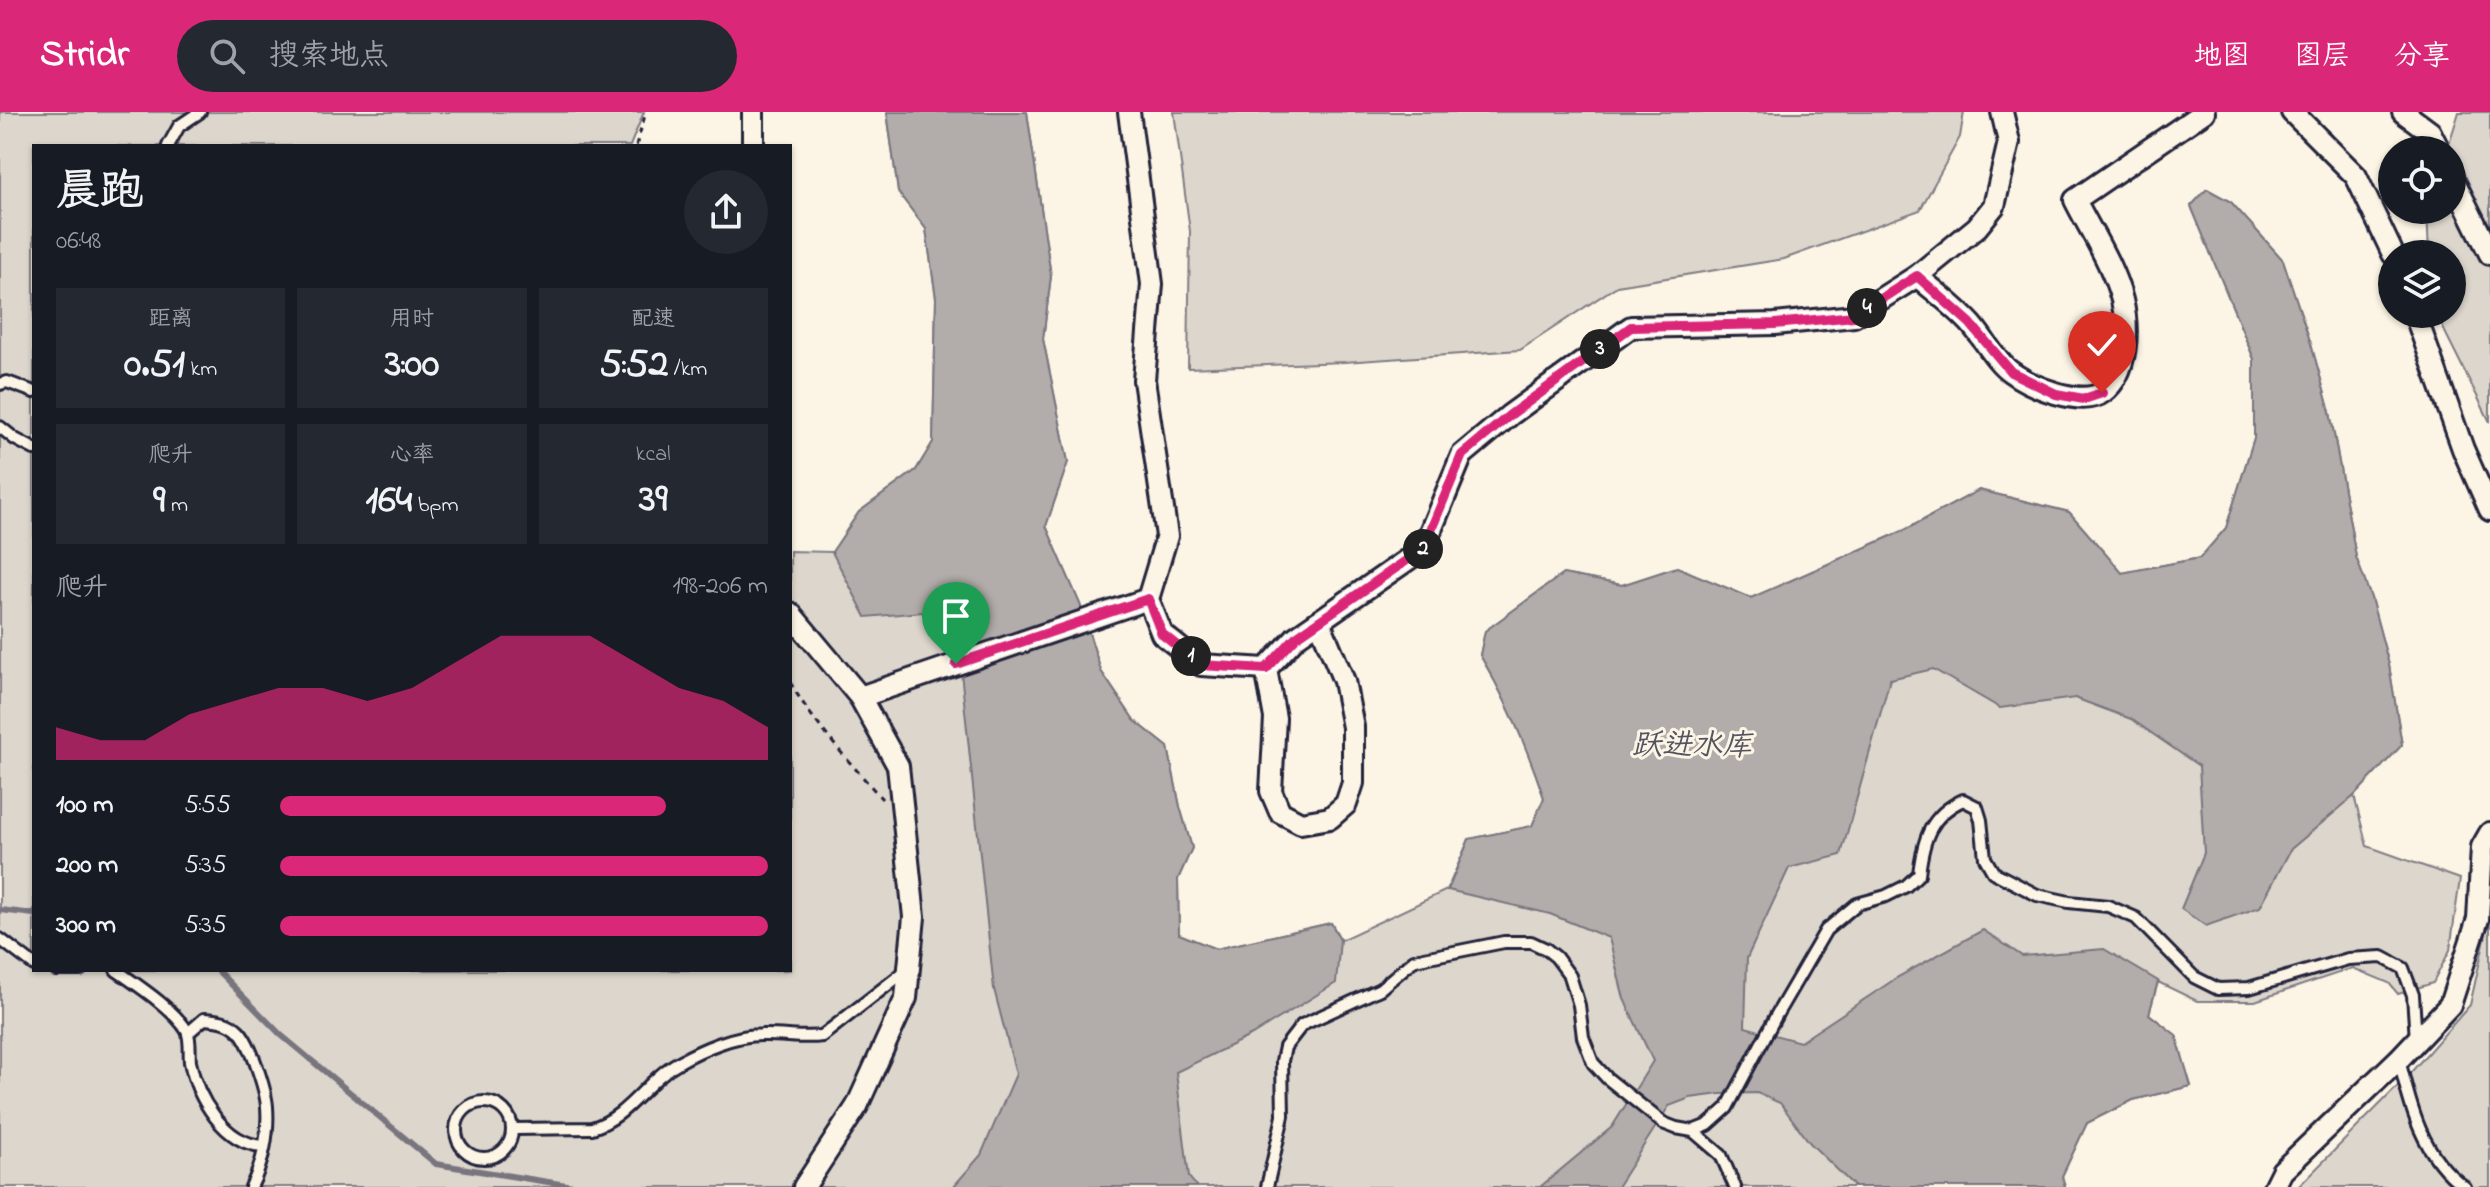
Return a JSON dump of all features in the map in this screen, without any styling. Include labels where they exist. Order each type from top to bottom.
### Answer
[{"type":"street","points":[[753,112],[753,144]]},
{"type":"street","points":[[1129,112],[1152,284],[1144,380],[1167,536],[1148,599],[1162,634],[1201,665],[1266,669]]},
{"type":"street","points":[[1266,669],[1296,637],[1423,549],[1462,455],[1510,415],[1631,327],[1775,324],[1854,316],[1917,276],[1977,227],[1994,206],[2009,142],[2002,112]]},
{"type":"street","points":[[1917,276],[1970,323],[2011,372],[2056,394],[2084,399],[2102,393],[2119,372],[2125,342],[2122,303],[2115,281],[2075,200],[2204,112]]},
{"type":"street","points":[[2292,112],[2356,176],[2386,240]]},
{"type":"street","points":[[2403,112],[2432,136]]},
{"type":"street","points":[[2466,205],[2490,254]]},
{"type":"street","points":[[2420,328],[2463,449],[2490,510]]},
{"type":"street","points":[[860,697],[1148,599]]},
{"type":"street","points":[[792,615],[860,697],[898,766],[914,917],[906,998],[857,1106],[806,1186]]},
{"type":"street","points":[[1266,669],[1275,718],[1271,791],[1280,812],[1301,823],[1330,818],[1346,804],[1353,783],[1353,727],[1344,681],[1319,621]]},
{"type":"street","points":[[2274,1187],[2282,1171],[2399,1059],[2450,1005],[2478,919],[2482,847],[2490,833]]},
{"type":"lane","points":[[169,144],[179,126],[200,112]]},
{"type":"lane","points":[[0,384],[7,382],[32,391]]},
{"type":"lane","points":[[0,427],[32,448]]},
{"type":"lane","points":[[1693,1131],[1708,1125],[1727,1108],[1826,930],[1857,904],[1886,896],[1906,886],[1919,874],[1921,856],[1934,820],[1963,800],[1977,807],[1985,858],[1993,872],[2037,895],[2108,906],[2136,918],[2194,977],[2218,989],[2249,988],[2348,959],[2382,957],[2403,968],[2413,995],[2416,1041]]},
{"type":"lane","points":[[0,939],[32,963]]},
{"type":"lane","points":[[1267,1187],[1283,1116],[1282,1061],[1285,1047],[1302,1025],[1380,989],[1414,960],[1504,942],[1531,942],[1556,957],[1570,976],[1579,1005],[1583,1037],[1593,1063],[1663,1123],[1693,1131],[1721,1155],[1735,1187]]},
{"type":"lane","points":[[512,1129],[592,1128],[603,1125],[616,1118],[676,1063],[695,1054],[744,1037],[762,1035],[805,1039],[822,1036],[909,967]]},
{"type":"lane","points":[[119,972],[173,1015],[188,1033],[191,1062],[205,1105],[230,1132],[251,1145],[263,1146]]},
{"type":"lane","points":[[188,1033],[204,1019],[219,1020],[241,1033],[255,1063],[267,1105],[267,1134],[258,1173],[251,1187]]},
{"type":"lane","points":[[2399,1059],[2412,1114],[2436,1159],[2465,1187]]},
{"type":"lane","points":[[479,1103],[498,1106],[510,1120],[512,1129],[507,1146],[492,1157],[483,1158],[474,1157],[460,1146],[456,1128],[463,1111],[479,1103]]},
{"type":"path","points":[[637,144],[646,112]]},
{"type":"path","points":[[792,685],[883,800]]},
{"type":"shaded area","points":[[0,112],[644,112],[631,144],[32,144],[32,972],[792,972],[792,551],[832,552],[859,512],[916,470],[933,442],[936,298],[926,229],[898,192],[887,112],[1027,112],[1051,276],[1043,339],[1068,462],[1046,526],[1080,604],[1101,671],[1134,720],[1168,747],[1192,848],[1178,879],[1179,934],[1216,949],[1331,923],[1341,940],[1447,890],[1469,839],[1532,826],[1544,798],[1516,725],[1480,655],[1485,631],[1563,574],[1622,585],[1677,567],[1751,598],[1905,530],[1979,490],[2069,512],[2122,573],[2200,558],[2226,528],[2254,438],[2254,359],[2191,206],[2207,189],[2231,202],[2283,260],[2330,412],[2356,557],[2389,665],[2402,745],[2354,796],[2367,846],[2460,879],[2450,950],[2433,983],[2398,994],[2389,983],[2353,968],[2255,1001],[2197,1001],[2158,982],[2149,1014],[2176,1035],[2191,1086],[2133,1100],[2087,1123],[2062,1176],[2065,1187],[0,1187]]},
{"type":"shaded area","points":[[1174,112],[1964,112],[1960,137],[1920,210],[1784,259],[1617,286],[1520,350],[1344,362],[1188,368],[1190,231]]},
{"type":"shaded area","points":[[2459,112],[2490,112],[2490,422],[2443,328],[2466,328],[2466,240],[2428,240],[2428,224],[2466,224],[2466,136],[2451,136]]},
{"type":"shaded area","points":[[2490,916],[2490,1187],[2298,1187],[2405,1079],[2470,1005]]},
{"type":"water","points":[[887,112],[1027,112],[1051,276],[1043,339],[1068,462],[1046,526],[1080,604],[1101,671],[1134,720],[1168,747],[1192,848],[1178,879],[1179,934],[1216,949],[1331,923],[1340,940],[1336,983],[1252,1035],[1176,1072],[1189,1177],[1197,1187],[953,1187],[981,1155],[1016,1074],[994,989],[958,643],[923,612],[866,617],[832,552],[859,512],[916,470],[933,442],[936,298],[926,229],[898,192]]},
{"type":"water","name":"跃进水库","points":[[2207,189],[2231,202],[2283,260],[2330,412],[2356,557],[2389,665],[2402,745],[2354,796],[2291,849],[2260,907],[2206,926],[2181,909],[2204,853],[2199,766],[2131,719],[2075,698],[2000,708],[1933,669],[1890,679],[1841,855],[1789,868],[1747,958],[1745,1027],[1800,1042],[1898,977],[1983,930],[2022,956],[2104,949],[2158,981],[2149,1014],[2176,1035],[2191,1086],[2133,1100],[2087,1123],[2062,1176],[2065,1187],[1855,1187],[1810,1143],[1780,1103],[1757,1093],[1690,1098],[1669,1106],[1617,1187],[1540,1187],[1612,1127],[1653,1061],[1624,999],[1609,938],[1550,914],[1448,890],[1469,839],[1532,826],[1544,798],[1516,725],[1480,655],[1485,631],[1563,574],[1622,585],[1677,567],[1751,598],[1905,530],[1979,490],[2069,512],[2122,573],[2200,558],[2226,528],[2254,438],[2254,359],[2191,206]]},
{"type":"waterway","points":[[0,910],[32,914]]},
{"type":"waterway","points":[[219,972],[281,1035],[436,1164],[579,1187]]},
{"type":"route","points":[[956,664],[1148,599],[1162,634],[1201,665],[1266,669],[1296,637],[1423,549],[1462,455],[1510,415],[1631,327],[1775,324],[1854,316],[1917,276],[1970,323],[2011,372],[2056,394],[2084,399],[2102,393]]}]
